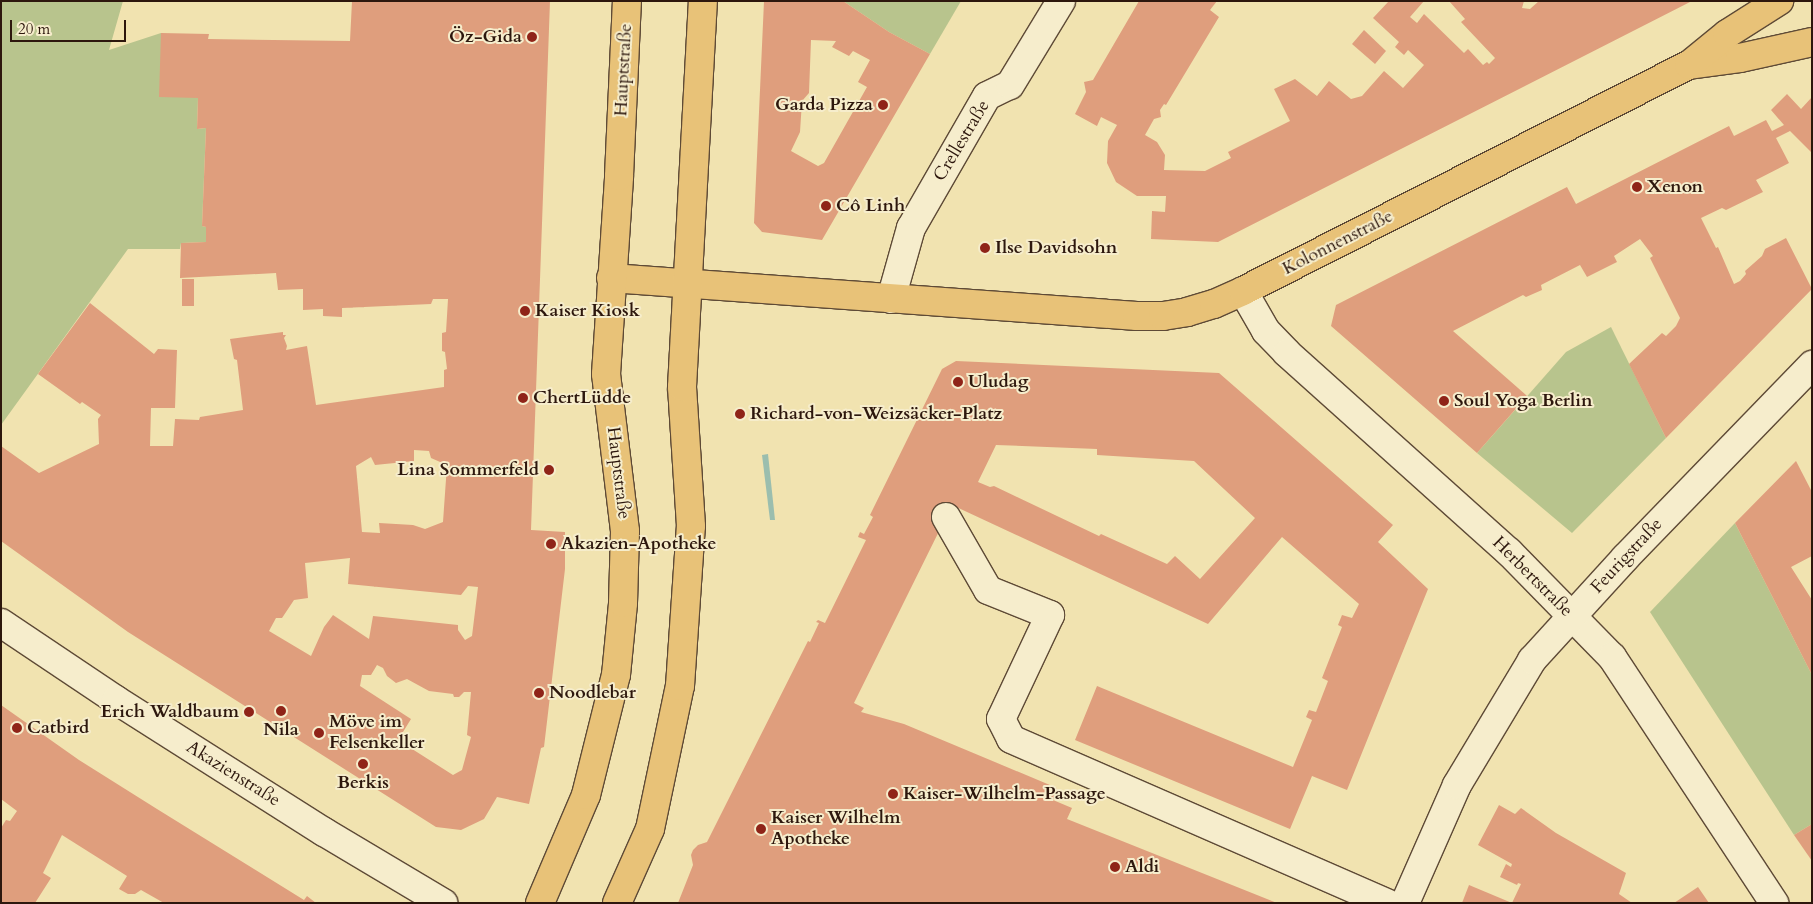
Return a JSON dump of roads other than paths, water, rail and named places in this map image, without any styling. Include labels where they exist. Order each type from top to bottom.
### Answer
[{"type":"main road","name":"Hauptstraße","points":[[540,903],[586,795],[616,675],[623,603],[625,531],[606,374],[611,278],[620,176],[627,1]]},
{"type":"main road","points":[[617,903],[650,829],[680,686],[691,526],[682,388],[703,1]]},
{"type":"main road","name":"Kolonnenstraße","points":[[891,299],[960,302],[1137,316],[1163,316],[1214,304],[1689,65],[1727,34],[1780,1]]},
{"type":"main road","name":"Kolonnenstraße","points":[[1689,65],[1740,58],[1812,42]]},
{"type":"main road","points":[[611,278],[891,299]]},
{"type":"street","name":"Crellestraße","points":[[891,299],[911,228],[987,96],[1010,85],[1061,1]]},
{"type":"street","name":"Herbertstraße","points":[[1243,291],[1266,331],[1287,353],[1509,552],[1572,615],[1623,670],[1774,903]]},
{"type":"street","name":"Feurigstraße","points":[[1405,903],[1462,777],[1521,675],[1572,615],[1812,365]]},
{"type":"street","points":[[946,517],[988,590],[1050,615],[1001,719],[1011,740],[1387,903]]},
{"type":"street","name":"Akazienstraße","points":[[1,622],[41,651],[141,716],[324,832],[443,903]]},
{"type":"place","name":"Öz-Gida","points":[[532,37]]},
{"type":"place","name":"Garda Pizza","points":[[883,105]]},
{"type":"place","name":"Xenon","points":[[1637,187]]},
{"type":"place","name":"Cô Linh","points":[[826,206]]},
{"type":"place","name":"Ilse Davidsohn","points":[[985,248]]},
{"type":"place","name":"Kaiser Kiosk","points":[[525,311]]},
{"type":"place","name":"Uludag","points":[[958,382]]},
{"type":"place","name":"ChertLüdde","points":[[523,398]]},
{"type":"place","name":"Soul Yoga Berlin","points":[[1444,401]]},
{"type":"place","name":"Richard-von-Weizsäcker-Platz","points":[[740,414]]},
{"type":"place","name":"Lina Sommerfeld","points":[[549,470]]},
{"type":"place","name":"Akazien-Apotheke","points":[[551,544]]},
{"type":"place","name":"Noodlebar","points":[[539,693]]},
{"type":"place","name":"Nila","points":[[281,711]]},
{"type":"place","name":"Erich Waldbaum","points":[[249,712]]},
{"type":"place","name":"Catbird","points":[[17,728]]},
{"type":"place","name":"Möve im Felsenkeller","points":[[319,733]]},
{"type":"place","name":"Berkis","points":[[363,764]]},
{"type":"place","name":"Kaiser-Wilhelm-Passage","points":[[893,794]]},
{"type":"place","name":"Kaiser Wilhelm Apotheke","points":[[761,829]]},
{"type":"place","name":"Aldi","points":[[1115,867]]}]
